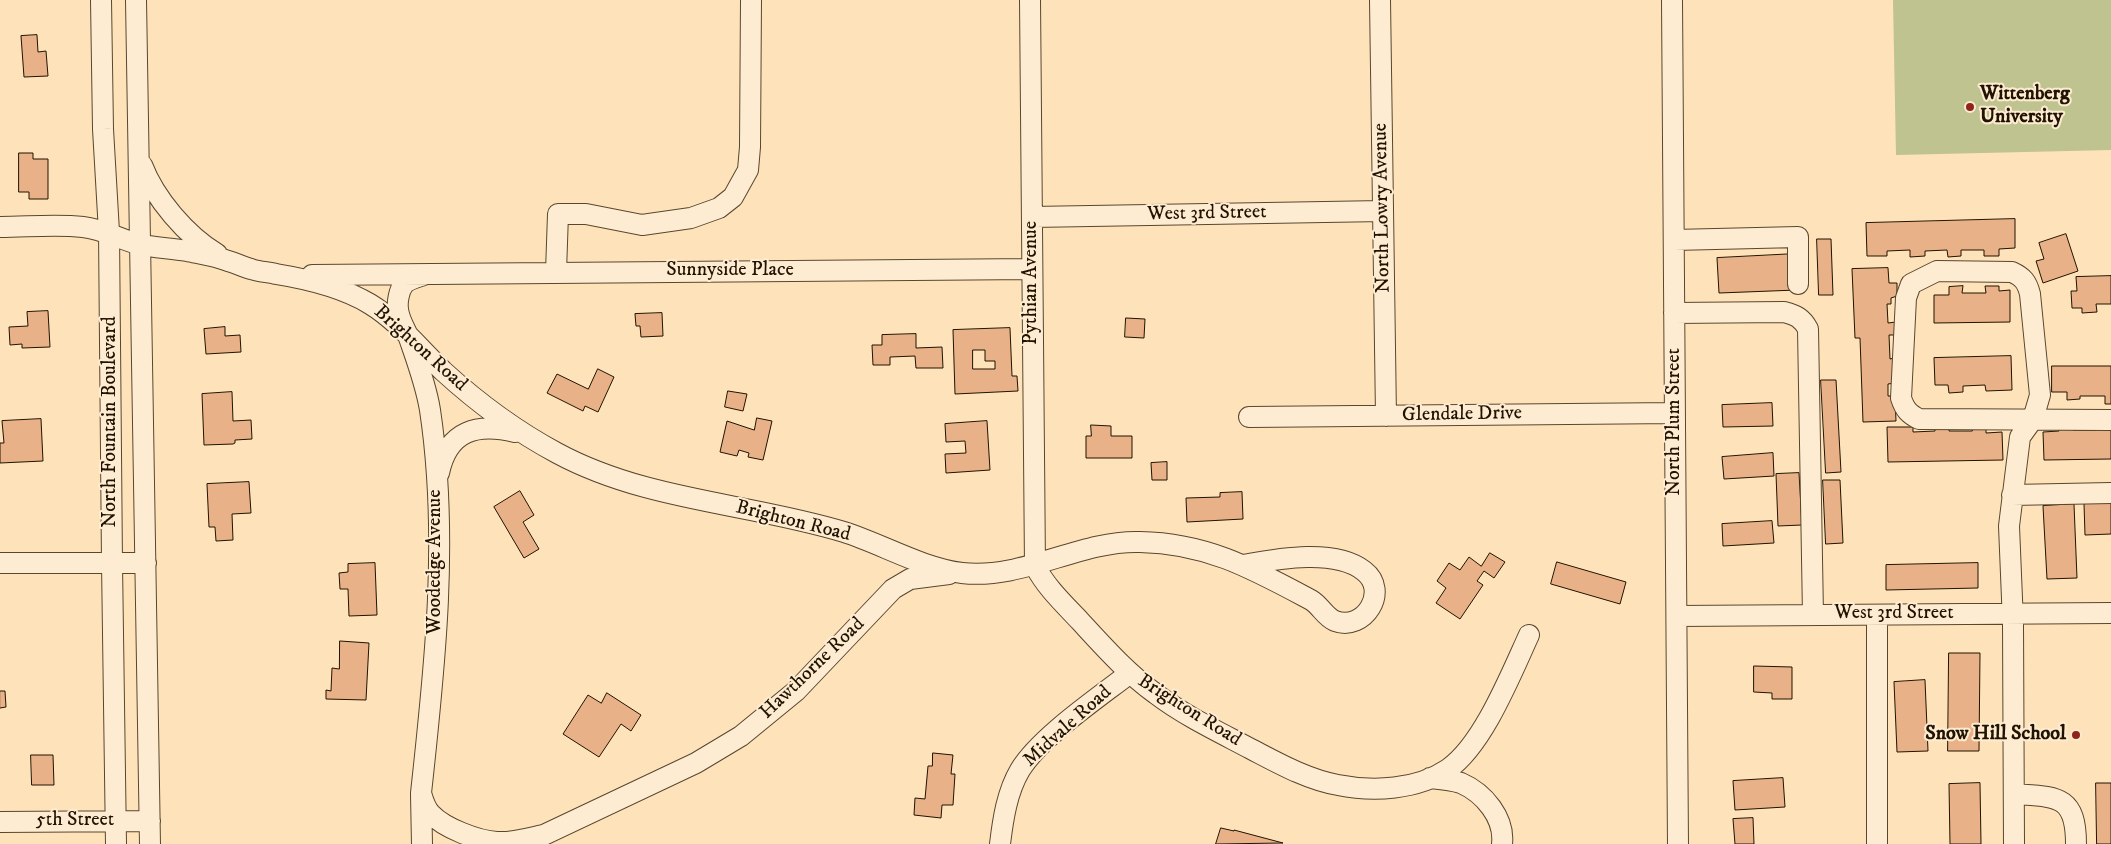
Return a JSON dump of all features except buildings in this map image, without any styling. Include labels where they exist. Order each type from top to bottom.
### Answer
[{"type":"street","name":"North Fountain Boulevard","points":[[101,0],[103,129],[110,232],[116,844]]},
{"type":"street","name":"North Fountain Boulevard","points":[[136,0],[150,844]]},
{"type":"street","points":[[556,272],[558,214],[586,214],[642,225],[691,218],[719,208],[734,197],[748,170],[751,0]]},
{"type":"street","name":"Pythian Avenue","points":[[1030,0],[1035,566]]},
{"type":"street","name":"North Lowry Avenue","points":[[1380,0],[1386,416]]},
{"type":"street","name":"North Plum Street","points":[[1672,0],[1678,844]]},
{"type":"street","points":[[139,157],[148,181],[174,215],[196,239],[225,259]]},
{"type":"street","name":"West 3rd Street","points":[[1032,218],[1383,211]]},
{"type":"street","name":"Brighton Road","points":[[0,227],[82,227],[110,232],[140,245],[165,247],[225,259],[251,270],[281,274],[347,292],[370,304],[408,335],[444,371],[493,413],[523,434],[560,455],[600,474],[636,486],[799,520],[847,533],[946,570],[966,574],[1035,566],[1044,583],[1130,673],[1157,695],[1199,721],[1264,756],[1308,776],[1336,785],[1361,789],[1412,784],[1430,778]]},
{"type":"street","points":[[1674,240],[1798,237],[1798,284]]},
{"type":"street","name":"Sunnyside Place","points":[[281,274],[1032,269]]},
{"type":"street","points":[[2014,844],[2012,623],[2008,526],[2020,437],[2033,419],[2040,395],[2028,284],[2021,276],[2012,272],[1938,271],[1912,284],[1906,298],[1901,398],[1904,408],[1910,415],[1920,419],[2033,419],[2111,420]]},
{"type":"street","name":"Sunnyside Place","points":[[408,335],[399,318],[397,308],[399,296],[404,285],[411,279],[429,273]]},
{"type":"street","points":[[1674,313],[1784,312],[1796,315],[1803,320],[1808,329],[1813,615]]},
{"type":"street","name":"Woodedge Avenue","points":[[408,335],[423,378],[430,410],[439,537],[438,597],[432,695],[421,793],[420,823],[422,844]]},
{"type":"street","name":"Glendale Drive","points":[[1248,417],[1675,413]]},
{"type":"street","points":[[436,482],[442,457],[458,438],[484,428],[496,428],[523,434]]},
{"type":"street","points":[[2012,495],[2111,493]]},
{"type":"street","points":[[1035,566],[1084,550],[1114,543],[1136,541],[1166,543],[1198,548],[1243,565],[1317,604],[1327,616],[1336,622],[1347,623],[1358,620],[1367,613],[1373,604],[1376,593],[1375,583],[1370,575],[1355,564],[1340,559],[1278,559],[1243,565]]},
{"type":"street","points":[[0,563],[146,563]]},
{"type":"street","name":"Hawthorne Road","points":[[524,844],[696,763],[740,736],[796,691],[893,589],[910,579],[966,574]]},
{"type":"street","name":"West 3rd Street","points":[[1677,616],[2111,613]]},
{"type":"street","points":[[1877,615],[1877,844]]},
{"type":"street","points":[[1430,778],[1447,770],[1470,748],[1482,730],[1529,635]]},
{"type":"street","name":"Midvale Road","points":[[1000,844],[1010,791],[1024,764],[1033,753],[1072,719],[1130,673]]},
{"type":"street","points":[[1430,778],[1460,783],[1484,798],[1500,824],[1502,844]]},
{"type":"street","points":[[421,793],[425,806],[431,814],[440,822],[468,835],[500,842],[543,835]]},
{"type":"street","points":[[2014,794],[2046,796],[2066,805],[2073,813],[2076,844]]},
{"type":"street","name":"5th Street","points":[[0,822],[150,821]]},
{"type":"green space","points":[[1893,0],[2111,0],[2111,150],[1896,155]]},
{"type":"place","name":"Wittenberg University","points":[[1970,107]]},
{"type":"place","name":"Snow Hill School","points":[[2076,735]]}]
